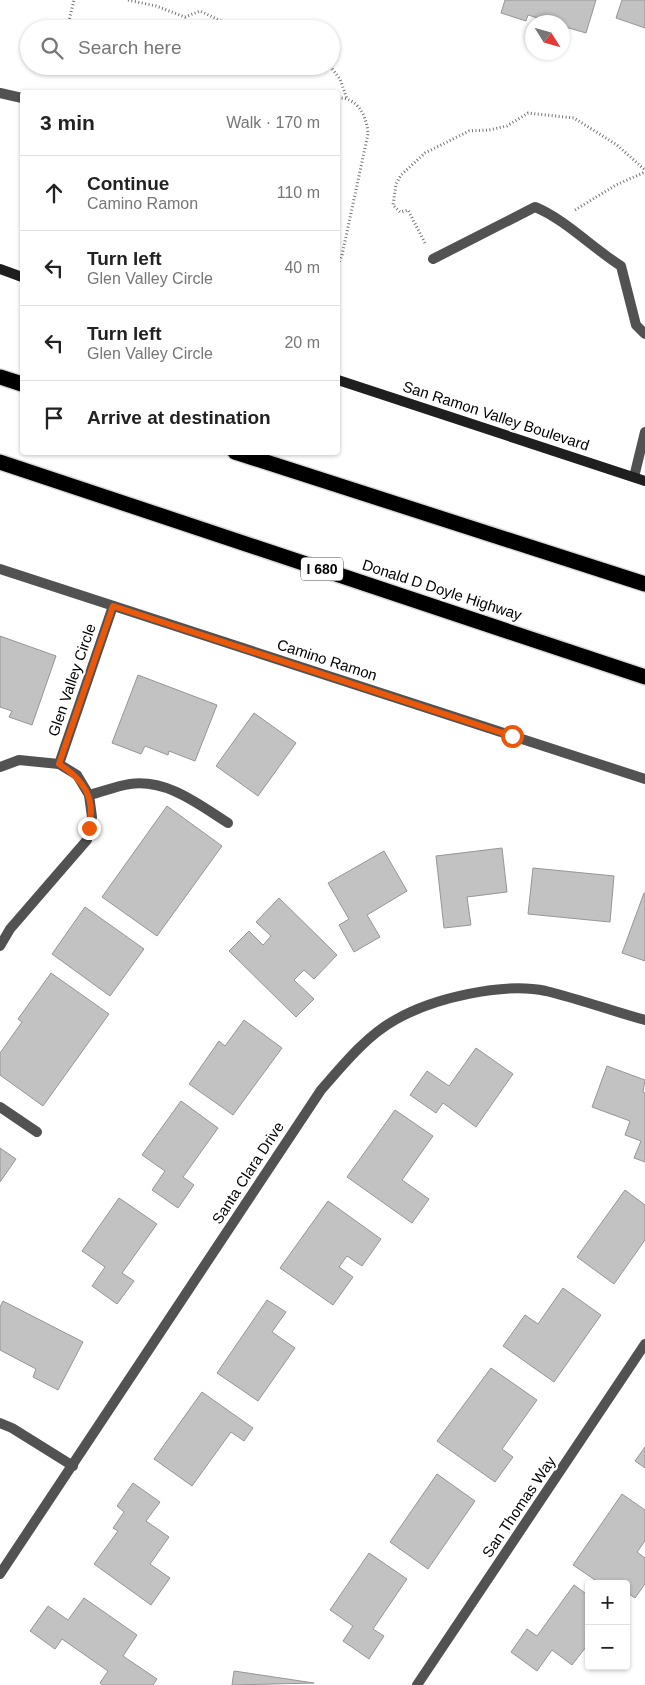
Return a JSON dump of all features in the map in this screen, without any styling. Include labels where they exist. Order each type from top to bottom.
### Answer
[{"type":"highway","points":[[0,377],[20,383]]},
{"type":"highway","points":[[244,455],[645,584]]},
{"type":"highway","name":"Donald D Doyle Highway","points":[[0,462],[645,676]]},
{"type":"main road","points":[[0,270],[20,276]]},
{"type":"main road","name":"San Ramon Valley Boulevard","points":[[340,381],[645,481]]},
{"type":"street","points":[[0,93],[20,98]]},
{"type":"street","points":[[433,259],[534,208],[551,214],[593,248],[621,266],[636,325],[645,334]]},
{"type":"street","points":[[634,478],[645,432]]},
{"type":"street","name":"Camino Ramon","points":[[0,569],[645,779]]},
{"type":"street","name":"Glen Valley Circle","points":[[59,764],[113,606]]},
{"type":"street","points":[[0,767],[19,760],[59,764],[77,776],[89,795],[92,817],[86,840],[71,860],[10,929],[0,946]]},
{"type":"street","points":[[89,795],[130,784],[154,785],[178,792],[228,823]]},
{"type":"street","name":"Santa Clara Drive","points":[[0,1574],[321,1090],[354,1051],[394,1020],[435,1002],[491,990],[544,991],[645,1020]]},
{"type":"street","points":[[0,1107],[37,1132]]},
{"type":"street","name":"San Thomas Way","points":[[417,1685],[645,1344]]},
{"type":"street","points":[[0,1423],[12,1428],[73,1466]]},
{"type":"path","points":[[69,20],[74,0]]},
{"type":"path","points":[[128,0],[156,6],[185,17],[200,11],[219,20]]},
{"type":"path","points":[[337,75],[347,99]]},
{"type":"path","points":[[340,98],[347,99],[358,106],[367,122],[368,134],[340,260]]},
{"type":"path","points":[[433,259],[408,210],[400,212],[394,205],[393,197],[396,184],[407,167],[424,153],[457,135],[501,128],[528,113],[574,118],[617,145],[645,171],[616,185],[560,220]]},
{"type":"building","points":[[505,0],[596,0],[586,33],[570,28],[570,15],[525,15],[525,21],[501,13]]},
{"type":"building","points":[[622,0],[645,0],[645,28],[616,18]]},
{"type":"building","points":[[0,636],[56,656],[32,725],[9,717],[12,711],[0,707]]},
{"type":"building","points":[[138,675],[217,705],[195,761],[169,751],[168,755],[145,746],[141,754],[112,743]]},
{"type":"building","points":[[254,713],[296,743],[258,796],[216,766]]},
{"type":"building","points":[[167,806],[222,846],[157,936],[102,897]]},
{"type":"building","points":[[502,848],[507,892],[467,897],[471,925],[444,928],[436,856]]},
{"type":"building","points":[[384,851],[407,891],[367,915],[380,937],[354,952],[339,925],[349,919],[328,883]]},
{"type":"building","points":[[533,868],[614,876],[610,922],[528,914]]},
{"type":"building","points":[[645,893],[645,961],[622,953]]},
{"type":"building","points":[[279,898],[337,955],[314,979],[304,970],[294,980],[314,999],[296,1017],[229,951],[249,931],[263,945],[271,936],[256,922]]},
{"type":"building","points":[[85,907],[144,949],[110,996],[52,954]]},
{"type":"building","points":[[51,973],[109,1014],[43,1106],[0,1075],[0,1053],[22,1022],[18,1019]]},
{"type":"building","points":[[244,1020],[282,1048],[233,1115],[189,1084],[219,1041],[225,1046]]},
{"type":"building","points":[[476,1048],[513,1074],[476,1127],[443,1103],[436,1113],[410,1095],[427,1071],[449,1086]]},
{"type":"building","points":[[607,1066],[645,1080],[643,1092],[645,1093],[645,1162],[634,1158],[641,1141],[625,1135],[630,1121],[592,1107]]},
{"type":"building","points":[[181,1101],[218,1128],[183,1177],[194,1185],[178,1208],[152,1190],[165,1171],[142,1155]]},
{"type":"building","points":[[395,1110],[433,1136],[402,1180],[429,1199],[412,1223],[347,1177]]},
{"type":"building","points":[[0,1148],[16,1159],[0,1182]]},
{"type":"building","points":[[625,1190],[645,1205],[645,1240],[614,1284],[577,1257]]},
{"type":"building","points":[[119,1198],[157,1224],[122,1273],[134,1281],[117,1304],[92,1286],[105,1267],[82,1251]]},
{"type":"building","points":[[328,1201],[381,1239],[362,1266],[347,1256],[339,1267],[353,1277],[333,1305],[280,1268]]},
{"type":"building","points":[[563,1288],[601,1315],[554,1382],[503,1346],[525,1315],[538,1324]]},
{"type":"building","points":[[267,1300],[286,1312],[272,1332],[295,1348],[258,1401],[217,1373]]},
{"type":"building","points":[[3,1301],[83,1342],[58,1390],[33,1377],[36,1369],[0,1350],[0,1307]]},
{"type":"building","points":[[491,1368],[537,1400],[502,1449],[513,1457],[495,1482],[437,1441]]},
{"type":"building","points":[[202,1392],[253,1428],[244,1441],[231,1432],[192,1486],[154,1459]]},
{"type":"building","points":[[645,1447],[645,1468],[635,1461]]},
{"type":"building","points":[[437,1474],[475,1501],[428,1569],[390,1542]]},
{"type":"building","points":[[133,1483],[160,1502],[146,1521],[169,1537],[150,1564],[170,1578],[151,1605],[94,1564],[118,1531],[113,1528],[124,1512],[117,1506]]},
{"type":"building","points":[[622,1494],[645,1510],[645,1541],[637,1552],[645,1558],[645,1584],[635,1598],[630,1595],[630,1580],[595,1580],[573,1565]]},
{"type":"building","points":[[369,1553],[407,1579],[373,1629],[384,1636],[369,1659],[343,1641],[353,1626],[330,1610]]},
{"type":"building","points":[[574,1585],[585,1593],[585,1648],[572,1665],[552,1650],[537,1671],[511,1652],[527,1629],[537,1636]]},
{"type":"building","points":[[84,1598],[137,1635],[123,1656],[157,1679],[153,1685],[102,1685],[100,1683],[108,1671],[62,1639],[55,1649],[30,1631],[48,1606],[68,1620]]},
{"type":"building","points":[[234,1671],[314,1683],[232,1685]]},
{"type":"route","points":[[89,828],[92,817],[89,795],[77,776],[59,764],[113,606],[512,736]]}]
